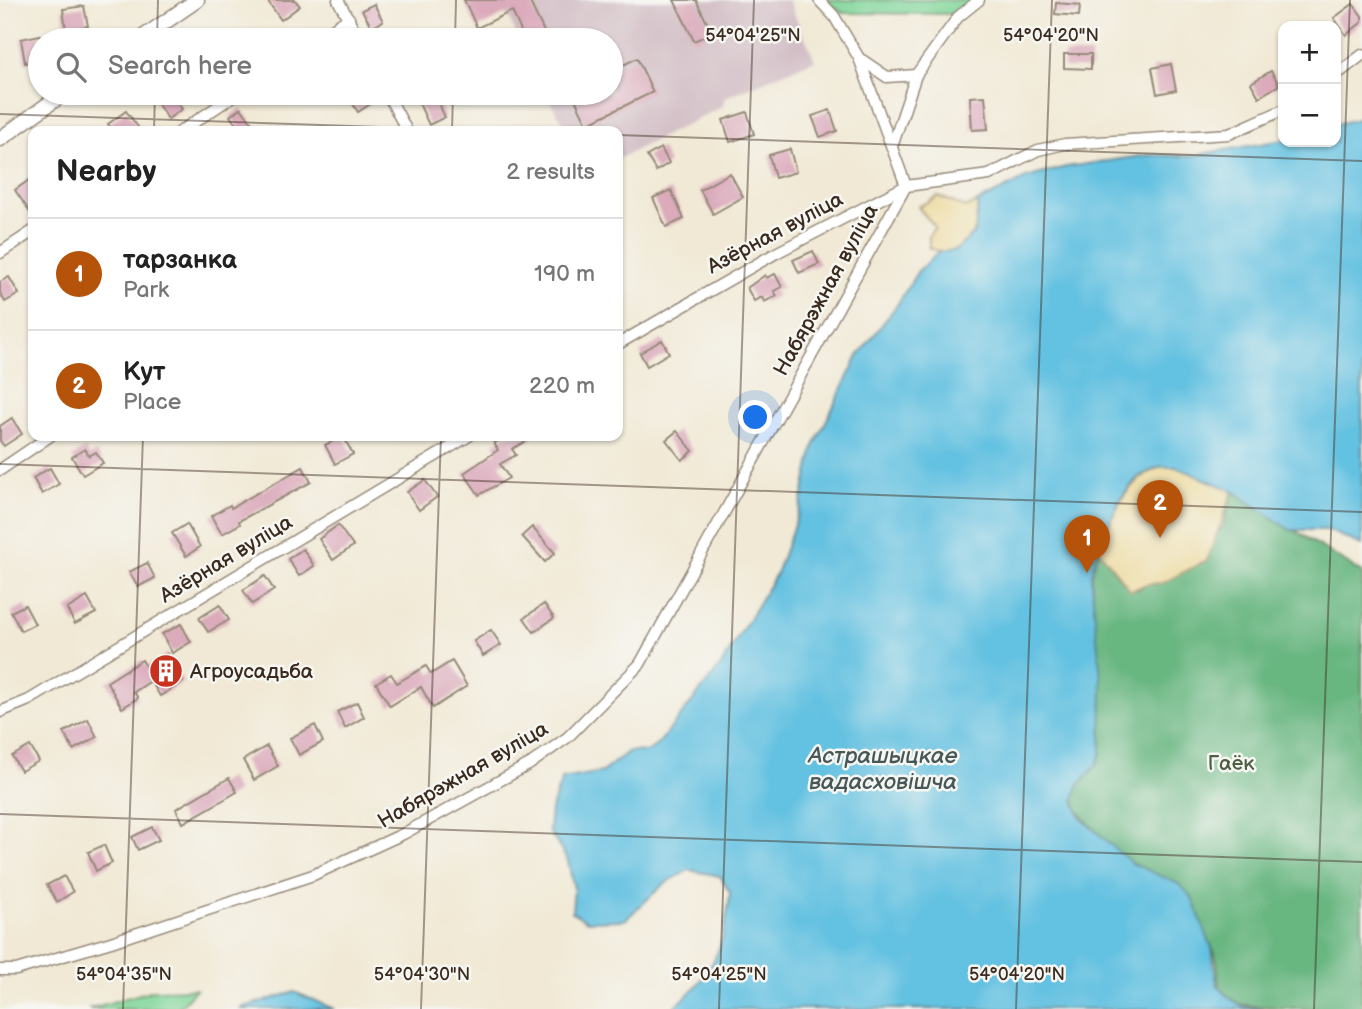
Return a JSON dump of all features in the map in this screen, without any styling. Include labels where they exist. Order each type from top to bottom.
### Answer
[{"type":"street","points":[[156,28],[197,0]]},
{"type":"street","points":[[338,0],[354,28]]},
{"type":"street","points":[[819,0],[834,16],[859,58],[893,144],[906,186]]},
{"type":"street","points":[[893,144],[916,75],[958,17],[979,0]]},
{"type":"street","points":[[335,28],[349,19]]},
{"type":"street","points":[[1341,71],[1362,55]]},
{"type":"street","points":[[859,58],[887,77],[916,75]]},
{"type":"street","points":[[0,139],[47,105]]},
{"type":"street","points":[[189,126],[221,105]]},
{"type":"street","points":[[393,105],[404,126]]},
{"type":"street","name":"Азёрная вуліца","points":[[623,341],[776,253],[906,186],[989,175],[1038,150],[1065,144],[1229,134],[1278,112]]},
{"type":"street","name":"Набярэжная вуліца","points":[[0,970],[16,970],[111,942],[313,875],[403,834],[530,764],[568,737],[640,664],[906,186]]},
{"type":"street","points":[[0,253],[28,234]]},
{"type":"street","points":[[0,470],[43,441]]},
{"type":"street","name":"Азёрная вуліца","points":[[0,712],[39,694],[461,441]]},
{"type":"shaded area","points":[[500,0],[788,0],[815,60],[725,97],[723,106],[623,156],[623,126],[566,126],[552,105],[623,105],[623,28],[513,28]]},
{"type":"green space","points":[[824,0],[976,0],[965,10],[951,14],[843,13]]},
{"type":"green space","name":"Гаёк","points":[[1233,491],[1362,573],[1362,1009],[1265,1007],[1240,1004],[1230,998],[1220,985],[1216,955],[1207,940],[1190,920],[1099,834],[1077,809],[1074,801],[1078,786],[1096,766],[1091,577],[1098,549],[1122,581],[1137,590],[1146,584],[1163,583],[1223,527]]},
{"type":"green space","points":[[196,989],[178,1009],[88,1009],[154,990]]},
{"type":"sand","points":[[938,196],[965,208],[978,202],[972,237],[962,246],[949,251],[929,248],[929,236],[935,227],[918,207]]},
{"type":"sand","points":[[1159,467],[1177,467],[1233,491],[1207,560],[1163,583],[1146,584],[1131,591],[1098,549],[1127,491],[1146,474]]},
{"type":"water","name":"Астрашыцкае вадасховішча","points":[[1362,118],[1362,545],[1327,530],[1290,530],[1233,491],[1177,467],[1159,467],[1138,477],[1121,498],[1098,549],[1091,577],[1102,688],[1101,754],[1096,766],[1078,785],[1074,801],[1081,818],[1131,863],[1179,884],[1191,896],[1212,948],[1217,984],[1227,996],[1242,1006],[1263,1009],[672,1009],[698,984],[715,958],[724,929],[730,893],[720,876],[689,870],[664,884],[625,920],[587,921],[572,912],[574,888],[568,861],[549,831],[551,809],[562,779],[602,772],[629,751],[647,752],[658,744],[722,664],[776,574],[800,509],[814,446],[858,356],[897,305],[918,271],[939,252],[956,250],[975,232],[978,202],[1026,178],[1066,167],[1148,155],[1191,156],[1278,141],[1278,147],[1341,147],[1341,123]]},
{"type":"water","points":[[294,992],[335,1009],[239,1009],[244,1007]]},
{"type":"building","points":[[267,0],[295,0],[300,6],[281,20]]},
{"type":"building","points":[[464,0],[529,0],[542,28],[520,28],[512,11],[477,28]]},
{"type":"building","points":[[674,0],[696,0],[712,33],[694,41]]},
{"type":"building","points":[[1056,3],[1080,5],[1079,16],[1055,14]]},
{"type":"building","points":[[374,4],[383,21],[372,28],[362,10]]},
{"type":"building","points":[[1353,4],[1362,16],[1362,22],[1346,35],[1341,28],[1341,21],[1334,18]]},
{"type":"building","points":[[84,6],[88,26],[66,28],[63,9]]},
{"type":"building","points":[[28,38],[28,62],[25,63],[21,39]]},
{"type":"building","points":[[1064,54],[1091,54],[1091,69],[1064,68]]},
{"type":"building","points":[[637,58],[653,92],[587,124],[578,105],[623,105],[623,65]]},
{"type":"building","points":[[1171,64],[1176,90],[1157,94],[1152,68]]},
{"type":"building","points":[[1271,71],[1278,86],[1259,97],[1251,83]]},
{"type":"building","points":[[985,96],[988,129],[972,130],[970,97]]},
{"type":"building","points":[[158,105],[179,105],[182,109],[168,119]]},
{"type":"building","points":[[354,105],[369,105],[358,112]]},
{"type":"building","points":[[420,105],[440,105],[445,117],[429,125]]},
{"type":"building","points":[[241,108],[254,126],[237,126],[230,116]]},
{"type":"building","points":[[830,110],[837,131],[820,137],[812,116]]},
{"type":"building","points":[[126,111],[137,126],[109,126],[108,124]]},
{"type":"building","points":[[747,112],[754,134],[730,142],[723,120]]},
{"type":"building","points":[[661,148],[669,163],[656,171],[647,156]]},
{"type":"building","points":[[790,149],[796,172],[775,178],[769,155]]},
{"type":"building","points":[[730,173],[743,197],[713,214],[700,190]]},
{"type":"building","points":[[28,181],[28,210],[15,190]]},
{"type":"building","points":[[671,190],[684,219],[666,227],[653,198]]},
{"type":"building","points":[[813,251],[819,264],[799,273],[793,260]]},
{"type":"building","points":[[775,274],[782,287],[774,291],[777,296],[764,302],[762,297],[754,301],[747,288],[765,275],[766,278]]},
{"type":"building","points":[[9,277],[19,294],[5,302],[0,293],[0,282]]},
{"type":"building","points":[[662,340],[669,353],[647,366],[640,353]]},
{"type":"building","points":[[12,418],[22,434],[4,446],[0,441],[0,426]]},
{"type":"building","points":[[677,431],[693,451],[682,460],[666,440]]},
{"type":"building","points":[[333,441],[346,441],[353,454],[335,464],[325,445]]},
{"type":"building","points":[[526,441],[512,449],[516,455],[500,464],[509,478],[479,495],[464,473],[498,450],[494,443]]},
{"type":"building","points":[[85,449],[89,456],[96,452],[103,463],[83,475],[72,457]]},
{"type":"building","points":[[303,467],[311,482],[239,521],[240,524],[222,534],[211,516],[230,505],[231,508]]},
{"type":"building","points":[[50,468],[59,484],[42,494],[33,478]]},
{"type":"building","points":[[425,480],[437,497],[419,510],[407,492]]},
{"type":"building","points":[[187,524],[200,547],[186,556],[172,533]]},
{"type":"building","points":[[338,525],[353,546],[333,560],[319,539]]},
{"type":"building","points":[[532,527],[555,553],[545,562],[522,536]]},
{"type":"building","points":[[303,549],[314,566],[299,576],[288,559]]},
{"type":"building","points":[[147,563],[155,578],[138,587],[129,572]]},
{"type":"building","points":[[265,576],[274,590],[252,604],[243,590]]},
{"type":"building","points":[[87,597],[96,613],[75,624],[67,609]]},
{"type":"building","points":[[544,604],[554,618],[534,632],[524,618]]},
{"type":"building","points":[[25,605],[35,624],[21,631],[11,612]]},
{"type":"building","points":[[220,605],[229,620],[208,632],[199,618]]},
{"type":"building","points":[[181,624],[191,642],[172,653],[162,634]]},
{"type":"building","points":[[491,630],[501,645],[483,656],[474,641]]},
{"type":"building","points":[[167,654],[183,682],[160,696],[151,681],[134,692],[138,698],[122,708],[107,682],[142,660],[146,667]]},
{"type":"building","points":[[452,661],[467,686],[433,708],[421,687],[390,706],[376,683],[391,674],[397,683],[426,666],[431,674]]},
{"type":"building","points":[[357,702],[364,717],[345,728],[337,712]]},
{"type":"building","points":[[88,719],[97,737],[73,750],[64,732]]},
{"type":"building","points":[[315,725],[323,742],[299,755],[290,738]]},
{"type":"building","points":[[30,746],[39,761],[21,771],[12,756]]},
{"type":"building","points":[[267,746],[278,766],[254,780],[243,760]]},
{"type":"building","points":[[229,778],[237,792],[183,823],[176,809]]},
{"type":"building","points":[[152,827],[159,840],[138,850],[132,837]]},
{"type":"building","points":[[104,845],[112,863],[96,871],[88,852]]},
{"type":"building","points":[[64,876],[73,892],[57,902],[47,885]]},
{"type":"place","name":"Кут","points":[[1160,538]]},
{"type":"place","name":"тарзанка","points":[[1087,573]]},
{"type":"place","name":"Агроусадьба","points":[[166,671]]}]
